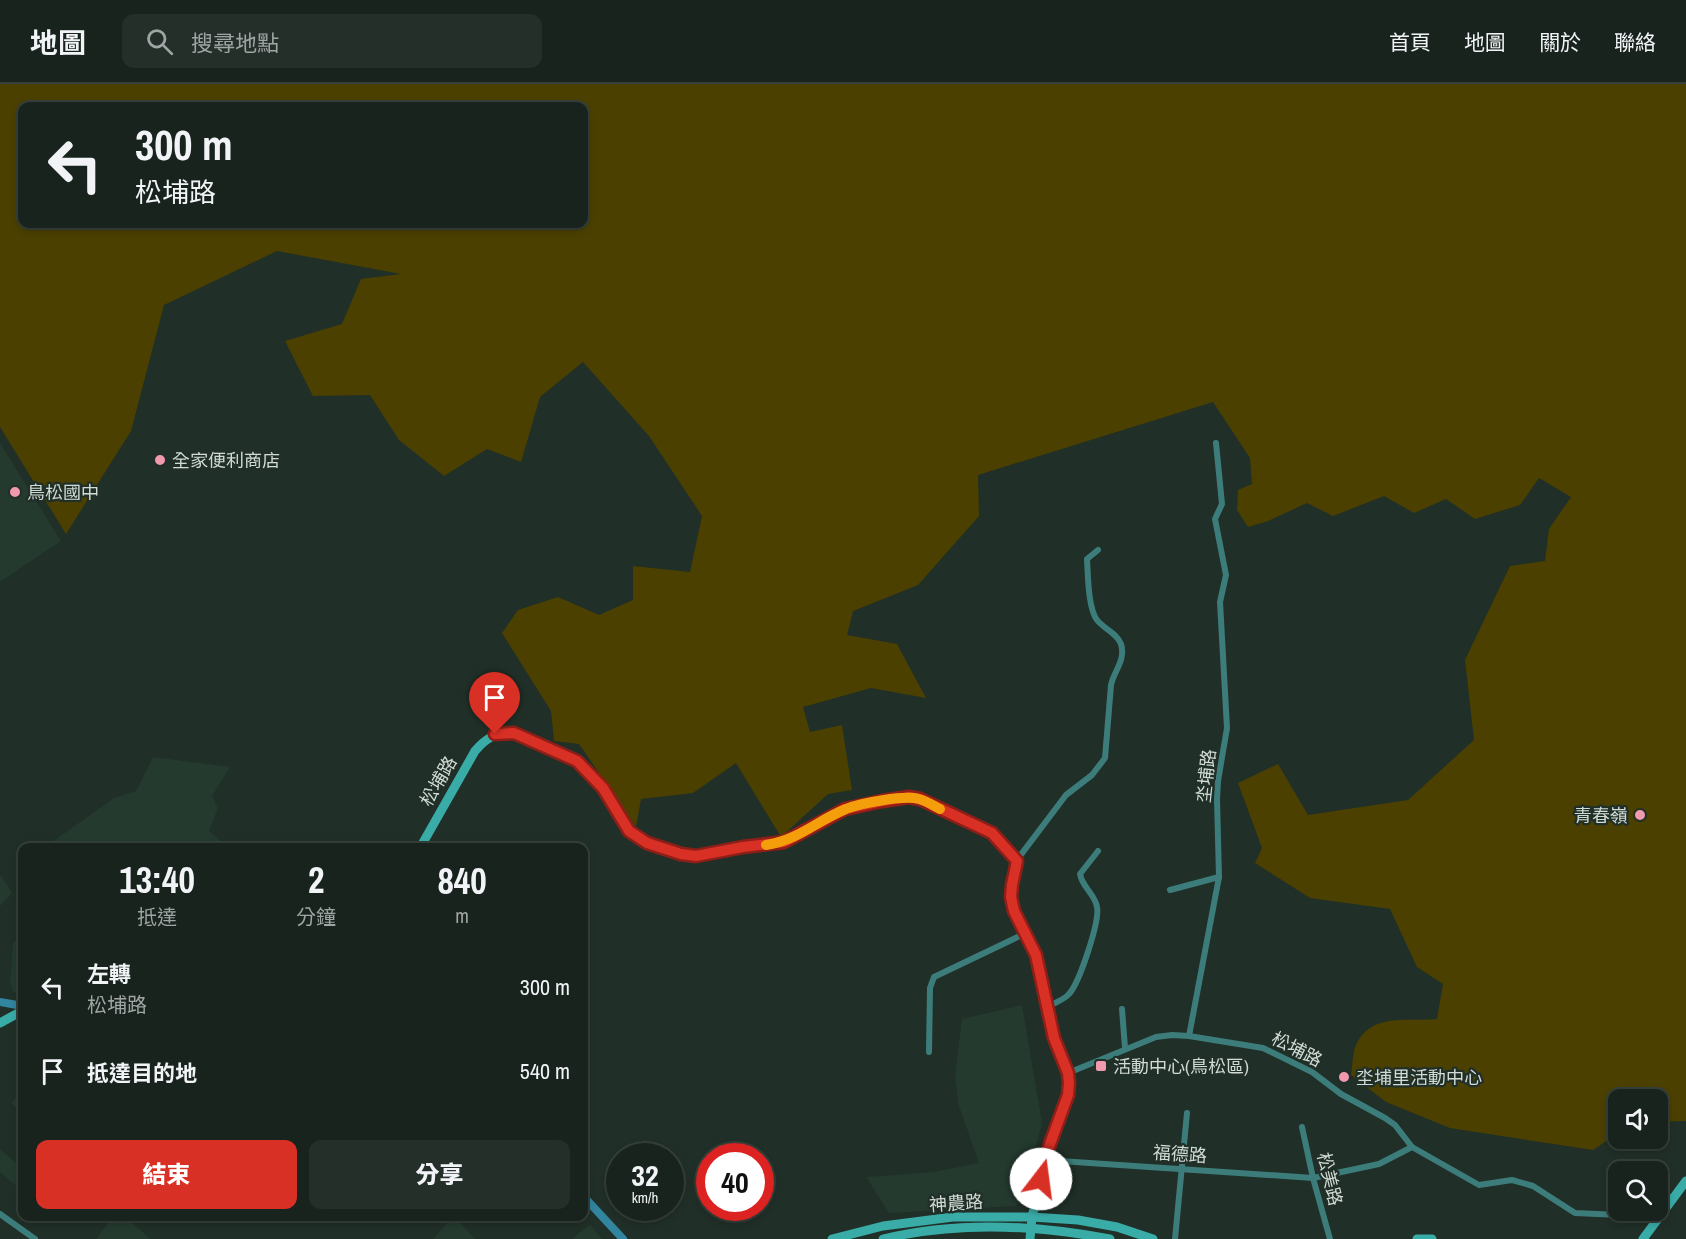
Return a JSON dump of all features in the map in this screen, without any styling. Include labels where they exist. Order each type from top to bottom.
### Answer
[{"type":"street","name":"坔埔路","points":[[1189,1036],[1219,877],[1217,790],[1227,728],[1220,602],[1226,575],[1215,519],[1222,504],[1216,443]]},
{"type":"street","points":[[1030,1239],[1030,1227],[1045,1160],[1068,1095],[1068,1073],[1054,1038],[1036,955],[1014,911],[1011,897],[1017,861],[1066,795],[1092,775],[1105,758],[1110,685],[1120,665],[1122,654],[1115,635],[1095,617],[1088,583],[1087,559],[1098,550]]},
{"type":"street","name":"松埔路","points":[[423,843],[475,751],[487,738],[505,732],[514,733],[577,761],[603,788],[629,831],[647,843],[669,851],[696,856],[784,842],[845,809],[909,797],[920,799],[992,833],[1017,861]]},
{"type":"street","points":[[1048,1007],[1067,995],[1075,986],[1086,956],[1098,911],[1097,903],[1082,882],[1080,874],[1098,851]]},
{"type":"street","points":[[1170,890],[1219,877]]},
{"type":"street","points":[[929,1052],[930,988],[934,977],[1026,933]]},
{"type":"street","points":[[1122,1009],[1125,1048]]},
{"type":"street","points":[[0,1023],[18,1013]]},
{"type":"street","name":"松埔路","points":[[1068,1073],[1156,1037],[1189,1036],[1263,1048],[1312,1072],[1341,1094],[1395,1125],[1412,1147],[1479,1185],[1512,1180],[1533,1186],[1575,1213],[1608,1214]]},
{"type":"street","points":[[1175,1239],[1187,1113]]},
{"type":"street","name":"松美路","points":[[1302,1127],[1330,1239]]},
{"type":"street","name":"福德路","points":[[1045,1160],[1313,1178],[1379,1164],[1412,1147]]},
{"type":"street","points":[[1668,1205],[1686,1180]]},
{"type":"street","points":[[0,1214],[35,1239]]},
{"type":"street","name":"神農路","points":[[832,1239],[883,1226],[953,1217],[1032,1217],[1078,1220],[1117,1227],[1152,1239]]},
{"type":"street","points":[[1643,1239],[1657,1221]]},
{"type":"street","name":"神農路","points":[[883,1239],[955,1229],[1030,1227],[1110,1239]]},
{"type":"street","points":[[1418,1239],[1432,1239]]},
{"type":"shaded area","points":[[0,84],[1686,84],[1686,1121],[1668,1122],[1668,1089],[1608,1089],[1608,1140],[1593,1150],[1450,1128],[1386,1102],[1351,1075],[1355,1046],[1364,1033],[1382,1023],[1392,1020],[1437,1019],[1443,984],[1417,967],[1390,909],[1310,898],[1255,863],[1262,848],[1238,783],[1278,764],[1308,815],[1408,800],[1474,740],[1465,660],[1510,566],[1545,561],[1549,529],[1571,497],[1539,478],[1520,505],[1475,519],[1446,499],[1414,513],[1384,496],[1333,516],[1307,503],[1268,521],[1248,527],[1237,510],[1238,490],[1252,484],[1250,458],[1213,402],[978,475],[979,516],[918,585],[853,611],[847,635],[897,644],[926,698],[871,688],[803,707],[810,732],[842,725],[852,790],[828,794],[781,837],[736,763],[693,793],[641,799],[636,827],[579,744],[554,741],[551,711],[502,633],[518,610],[558,597],[599,615],[633,600],[633,566],[690,572],[702,516],[649,436],[583,362],[540,397],[521,462],[487,449],[444,476],[399,440],[370,395],[313,396],[285,341],[342,324],[361,279],[401,274],[277,251],[164,305],[131,431],[66,534],[0,427]]},
{"type":"shaded area","name":"鳥松國中","points":[[0,443],[61,541],[0,582]]},
{"type":"shaded area","points":[[153,757],[230,767],[212,796],[218,808],[209,831],[223,843],[51,843],[114,798],[136,791]]},
{"type":"shaded area","points":[[0,874],[12,893],[0,906]]},
{"type":"shaded area","points":[[18,937],[18,993],[13,992],[10,982],[13,943]]},
{"type":"shaded area","points":[[1022,1005],[1042,1123],[1025,1190],[1016,1206],[889,1213],[866,1177],[934,1172],[979,1163],[959,1106],[955,1077],[962,1019]]},
{"type":"shaded area","points":[[18,1095],[18,1110],[11,1103]]},
{"type":"shaded area","points":[[0,1149],[18,1165],[18,1188],[0,1172]]},
{"type":"shaded area","points":[[110,1221],[130,1221],[150,1239],[96,1239]]},
{"type":"shaded area","points":[[449,1221],[459,1221],[475,1239],[433,1239]]},
{"type":"shaded area","points":[[590,1224],[602,1239],[572,1239]]},
{"type":"waterway","points":[[0,1002],[18,1005]]},
{"type":"waterway","points":[[588,1201],[623,1239]]},
{"type":"slow traffic","points":[[766,845],[784,842],[845,809],[882,801],[909,797],[920,799],[940,809]]},
{"type":"place","name":"全家便利商店","points":[[160,460]]},
{"type":"place","name":"鳥松國中","points":[[15,492]]},
{"type":"place","name":"青春嶺","points":[[1640,815]]},
{"type":"place","name":"活動中心(鳥松區)","points":[[1101,1066]]},
{"type":"place","name":"坔埔里活動中心","points":[[1344,1077]]},
{"type":"route","points":[[495,734],[514,733],[577,761],[603,788],[629,831],[647,843],[690,856],[784,842],[845,809],[909,797],[920,799],[992,833],[1017,861],[1011,897],[1014,911],[1036,955],[1054,1038],[1068,1073],[1068,1095],[1050,1144],[1041,1179]]}]
